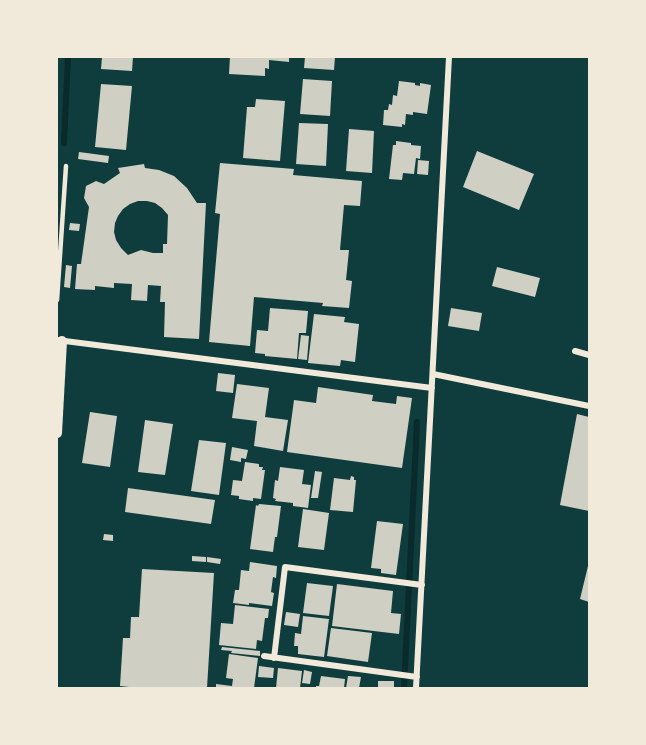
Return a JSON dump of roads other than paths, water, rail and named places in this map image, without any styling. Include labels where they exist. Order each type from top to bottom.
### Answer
[{"type":"street","points":[[416,688],[414,677],[433,375],[449,57]]},
{"type":"street","points":[[57,433],[60,340],[432,388]]},
{"type":"street","points":[[576,351],[589,354]]},
{"type":"street","points":[[433,375],[589,406]]},
{"type":"street","points":[[274,658],[285,567],[419,585]]},
{"type":"street","points":[[264,656],[414,677]]},
{"type":"lane","points":[[57,300],[66,166]]},
{"type":"waterway","points":[[64,143],[68,57]]},
{"type":"waterway","points":[[404,688],[417,422]]}]
